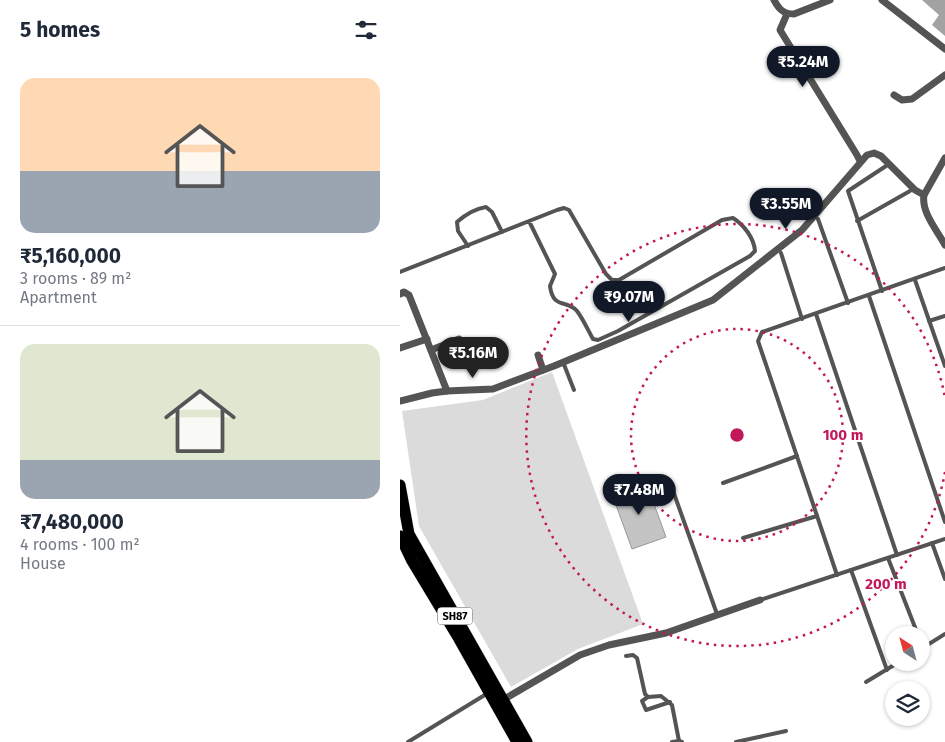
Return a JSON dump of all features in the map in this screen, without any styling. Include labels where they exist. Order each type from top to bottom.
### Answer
[{"type":"main road","name":"SH87","points":[[400,485],[408,534],[500,702],[527,742]]},
{"type":"main road","name":"SH87","points":[[400,536],[412,561],[490,692],[500,702],[517,742]]},
{"type":"street","points":[[774,0],[780,10],[787,14],[794,14],[830,0]]},
{"type":"street","points":[[882,0],[945,49]]},
{"type":"street","points":[[787,14],[780,30],[858,154],[860,162]]},
{"type":"street","points":[[894,95],[902,100],[912,100],[945,75]]},
{"type":"street","points":[[400,401],[447,391],[493,389],[713,300],[802,230],[860,162],[871,153],[878,155],[915,190],[924,195]]},
{"type":"street","points":[[945,158],[924,195],[926,211],[945,245]]},
{"type":"street","points":[[400,294],[404,292],[409,295],[447,391]]},
{"type":"street","points":[[400,348],[427,339]]},
{"type":"street","points":[[431,350],[459,339]]},
{"type":"street","points":[[538,355],[543,370]]},
{"type":"street","points":[[500,702],[593,650],[666,633],[760,600]]},
{"type":"lane","points":[[882,291],[848,191],[886,166]]},
{"type":"lane","points":[[857,221],[910,191]]},
{"type":"lane","points":[[468,246],[458,230],[457,222],[466,214],[478,209],[486,207],[492,212],[502,232]]},
{"type":"lane","points":[[400,272],[556,210],[564,208],[569,210],[606,274],[612,280],[619,280],[722,220],[732,218],[740,222],[754,243],[755,251],[750,256],[618,331],[598,340],[593,339],[576,310],[568,305],[560,304],[554,299],[550,286],[555,274],[529,221]]},
{"type":"lane","points":[[818,219],[848,303]]},
{"type":"lane","points":[[781,253],[802,319]]},
{"type":"lane","points":[[837,575],[758,340],[762,332],[945,268]]},
{"type":"lane","points":[[915,280],[945,366]]},
{"type":"lane","points":[[869,296],[945,522]]},
{"type":"lane","points":[[816,314],[897,555]]},
{"type":"lane","points":[[930,321],[945,316]]},
{"type":"lane","points":[[563,362],[574,390]]},
{"type":"lane","points":[[723,483],[797,456]]},
{"type":"lane","points":[[672,488],[717,614]]},
{"type":"lane","points":[[743,538],[817,516]]},
{"type":"lane","points":[[760,600],[945,538]]},
{"type":"lane","points":[[932,543],[945,579]]},
{"type":"lane","points":[[888,558],[914,626]]},
{"type":"lane","points":[[852,570],[885,664]]},
{"type":"lane","points":[[930,642],[945,634]]},
{"type":"lane","points":[[626,656],[633,655],[637,658],[644,694],[648,697]]},
{"type":"lane","points":[[866,682],[885,671]]},
{"type":"lane","points":[[408,742],[490,692]]},
{"type":"lane","points":[[670,702],[646,710],[642,701],[648,697],[661,696],[670,702],[681,741],[672,742]]},
{"type":"lane","points":[[736,742],[786,731]]},
{"type":"shaded area","points":[[922,0],[945,0],[945,36],[932,25],[939,15]]},
{"type":"shaded area","points":[[552,372],[643,624],[578,649],[511,687],[419,526],[402,411],[483,400]]},
{"type":"building","points":[[646,482],[666,537],[632,549],[612,494]]}]
